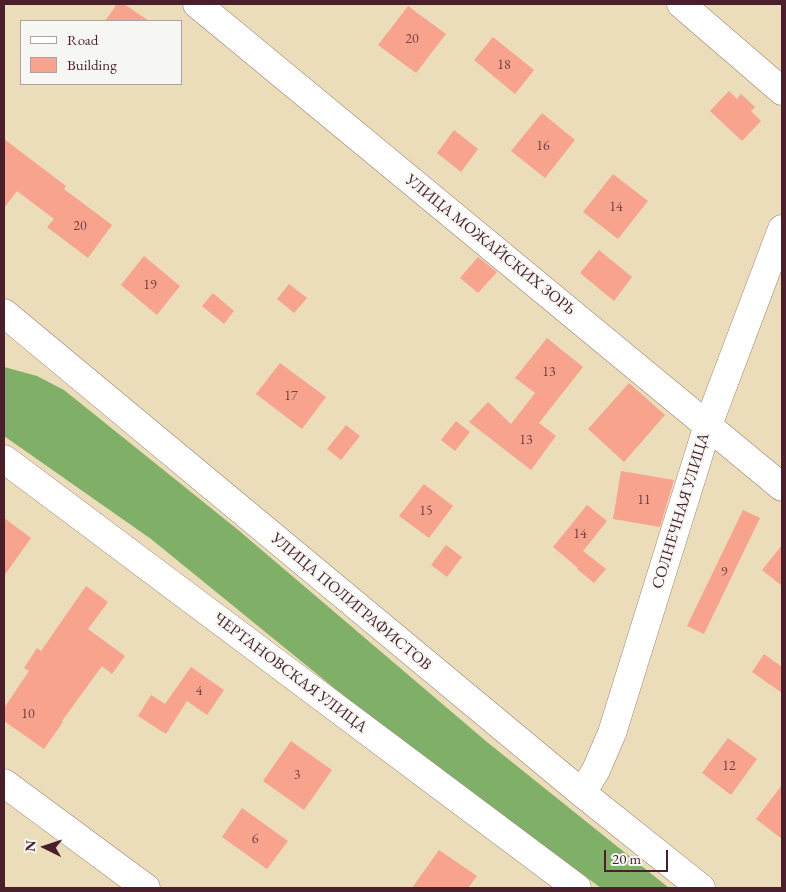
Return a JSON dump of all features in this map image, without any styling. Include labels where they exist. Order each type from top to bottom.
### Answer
[{"type":"street","name":"УЛИЦА МОЖАЙСКИХ ЗОРЬ","points":[[197,4],[782,487]]},
{"type":"street","points":[[681,4],[782,91]]},
{"type":"street","name":"СОЛНЕЧНАЯ УЛИЦА","points":[[582,793],[596,770],[612,733],[708,425],[782,229]]},
{"type":"street","name":"УЛИЦА ПОЛИГРАФИСТОВ","points":[[4,313],[582,793],[701,888]]},
{"type":"street","name":"ЧЕРТАНОВСКАЯ УЛИЦА","points":[[4,459],[577,888]]},
{"type":"street","points":[[4,782],[146,888]]},
{"type":"green space","points":[[4,367],[37,376],[64,390],[237,529],[487,742],[669,888],[601,888],[392,735],[151,539],[4,436]]},
{"type":"building","points":[[117,4],[124,4],[148,20],[106,20]]},
{"type":"building","points":[[408,6],[446,34],[416,73],[378,45]]},
{"type":"building","points":[[493,37],[534,70],[515,94],[474,60]]},
{"type":"building","points":[[729,91],[737,99],[741,94],[755,107],[751,111],[761,121],[742,141],[710,111]]},
{"type":"building","points":[[542,113],[575,140],[545,178],[511,151]]},
{"type":"building","points":[[454,130],[478,149],[461,172],[437,153]]},
{"type":"building","points":[[4,139],[66,186],[64,189],[112,225],[88,258],[47,227],[54,219],[17,191],[4,208]]},
{"type":"building","points":[[613,174],[648,201],[618,239],[583,212]]},
{"type":"building","points":[[599,250],[632,277],[614,301],[580,273]]},
{"type":"building","points":[[144,256],[180,286],[157,315],[121,285]]},
{"type":"building","points":[[478,257],[497,272],[478,293],[460,278]]},
{"type":"building","points":[[289,284],[307,298],[294,313],[277,299]]},
{"type":"building","points":[[213,293],[234,311],[224,324],[202,306]]},
{"type":"building","points":[[547,338],[583,367],[539,423],[556,436],[531,470],[469,422],[488,402],[511,424],[535,393],[515,378]]},
{"type":"building","points":[[280,363],[326,397],[302,429],[256,394]]},
{"type":"building","points":[[629,383],[665,415],[624,462],[588,429]]},
{"type":"building","points":[[456,421],[470,432],[455,451],[441,440]]},
{"type":"building","points":[[346,425],[360,436],[341,460],[327,449]]},
{"type":"building","points":[[621,471],[674,480],[660,527],[613,519]]},
{"type":"building","points":[[424,484],[453,506],[429,538],[399,516]]},
{"type":"building","points":[[587,505],[607,521],[583,551],[606,569],[594,583],[553,547]]},
{"type":"building","points":[[743,510],[760,518],[704,634],[687,626]]},
{"type":"building","points":[[4,518],[31,538],[4,576]]},
{"type":"building","points":[[446,545],[462,557],[447,577],[431,565]]},
{"type":"building","points":[[782,545],[782,586],[762,570]]},
{"type":"building","points":[[86,586],[108,602],[88,629],[125,656],[112,674],[102,666],[44,749],[4,721],[4,708],[29,671],[24,668],[37,648],[41,651]]},
{"type":"building","points":[[764,654],[782,667],[782,693],[752,672]]},
{"type":"building","points":[[191,667],[224,690],[207,715],[187,701],[166,734],[138,716],[151,695],[165,704]]},
{"type":"building","points":[[728,738],[757,759],[731,795],[702,773]]},
{"type":"building","points":[[291,741],[332,770],[304,810],[263,781]]},
{"type":"building","points":[[782,785],[782,839],[756,819]]},
{"type":"building","points":[[242,808],[288,841],[267,869],[222,837]]},
{"type":"building","points":[[439,850],[477,876],[468,888],[412,888]]}]
